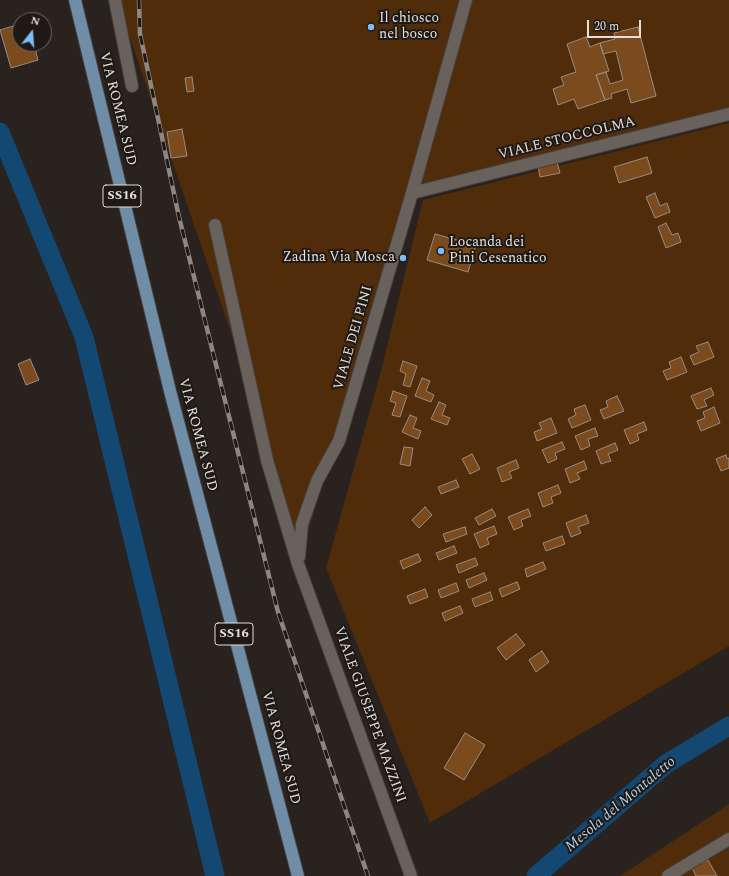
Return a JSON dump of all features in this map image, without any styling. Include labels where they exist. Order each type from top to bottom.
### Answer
[{"type":"main road","name":"VIA ROMEA SUD","points":[[75,0],[170,391],[298,876]]},
{"type":"street","points":[[115,0],[132,86]]},
{"type":"street","name":"VIALE DEI PINI","points":[[298,564],[302,524],[317,481],[339,441],[412,193],[466,0]]},
{"type":"street","name":"VIALE STOCCOLMA","points":[[412,193],[729,114]]},
{"type":"street","name":"VIALE GIUSEPPE MAZZINI","points":[[215,225],[267,460],[298,564],[411,876]]},
{"type":"street","points":[[674,874],[729,840]]},
{"type":"shaded area","points":[[117,0],[729,0],[729,118],[412,193],[298,564],[255,403]]},
{"type":"shaded area","points":[[729,123],[729,646],[430,823],[326,568],[381,371],[423,200]]},
{"type":"shaded area","points":[[729,804],[729,876],[620,876]]},
{"type":"building","points":[[12,26],[12,52],[36,52],[38,60],[11,68],[0,30]]},
{"type":"building","points":[[638,27],[656,96],[631,103],[627,89],[611,94],[612,98],[605,100],[596,75],[606,72],[610,84],[623,80],[616,51],[603,54],[600,43],[615,39],[614,33]]},
{"type":"building","points":[[586,37],[590,47],[600,43],[609,71],[596,75],[605,100],[578,109],[574,99],[558,105],[553,89],[564,85],[561,77],[576,72],[567,44]]},
{"type":"building","points":[[192,77],[194,91],[187,92],[185,78]]},
{"type":"building","points":[[182,129],[187,156],[171,158],[167,132]]},
{"type":"building","points":[[647,157],[652,173],[619,183],[614,167]]},
{"type":"building","points":[[557,162],[560,173],[540,177],[538,166]]},
{"type":"building","points":[[655,193],[660,206],[667,203],[670,212],[655,218],[646,197]]},
{"type":"building","points":[[666,223],[672,235],[678,233],[681,242],[666,248],[658,227]]},
{"type":"building","points":[[435,234],[476,245],[468,272],[427,260]]},
{"type":"building","points":[[708,342],[714,357],[694,365],[690,356],[699,352],[696,346]]},
{"type":"building","points":[[681,357],[687,372],[667,380],[663,371],[671,368],[669,362]]},
{"type":"building","points":[[30,359],[39,380],[26,385],[18,364]]},
{"type":"building","points":[[403,361],[417,366],[410,387],[403,385],[406,374],[400,371]]},
{"type":"building","points":[[422,378],[430,381],[426,391],[434,395],[431,402],[415,396]]},
{"type":"building","points":[[711,388],[714,395],[704,400],[707,406],[697,409],[691,396]]},
{"type":"building","points":[[393,391],[407,396],[400,417],[392,415],[396,403],[390,401]]},
{"type":"building","points":[[617,396],[624,411],[604,419],[600,410],[608,407],[606,401]]},
{"type":"building","points":[[439,402],[446,405],[442,415],[450,418],[447,425],[431,419]]},
{"type":"building","points":[[585,405],[591,420],[572,428],[568,419],[576,415],[574,409]]},
{"type":"building","points":[[714,407],[720,423],[701,431],[697,421],[705,418],[703,412]]},
{"type":"building","points":[[410,415],[417,418],[413,428],[421,431],[418,439],[402,432]]},
{"type":"building","points":[[551,418],[557,433],[537,441],[534,432],[542,429],[539,423]]},
{"type":"building","points":[[644,422],[647,430],[637,434],[639,440],[630,444],[624,430]]},
{"type":"building","points":[[595,428],[598,436],[588,439],[590,446],[581,450],[575,436]]},
{"type":"building","points":[[562,442],[565,449],[555,453],[557,459],[548,463],[542,450]]},
{"type":"building","points":[[615,443],[618,450],[608,454],[611,461],[601,464],[596,451]]},
{"type":"building","points":[[404,447],[413,448],[410,466],[400,464]]},
{"type":"building","points":[[472,454],[480,469],[470,474],[462,459]]},
{"type":"building","points":[[726,455],[727,459],[729,458],[729,468],[721,471],[716,459]]},
{"type":"building","points":[[516,460],[519,468],[509,472],[512,478],[502,482],[497,468]]},
{"type":"building","points":[[584,461],[587,469],[577,473],[580,479],[570,483],[565,469]]},
{"type":"building","points":[[456,480],[459,487],[441,494],[438,487]]},
{"type":"building","points":[[558,485],[561,493],[551,497],[553,503],[543,507],[538,493]]},
{"type":"building","points":[[425,507],[432,515],[419,528],[412,520]]},
{"type":"building","points":[[492,509],[496,516],[479,525],[475,518]]},
{"type":"building","points":[[528,509],[531,516],[521,520],[523,526],[514,530],[508,517]]},
{"type":"building","points":[[586,515],[589,523],[578,527],[581,533],[571,537],[566,523]]},
{"type":"building","points":[[494,526],[497,534],[487,538],[489,544],[480,548],[474,534]]},
{"type":"building","points":[[465,527],[467,534],[446,542],[443,534]]},
{"type":"building","points":[[562,536],[565,544],[546,551],[543,543]]},
{"type":"building","points":[[454,546],[457,553],[439,560],[436,553]]},
{"type":"building","points":[[418,554],[421,561],[403,569],[400,561]]},
{"type":"building","points":[[475,558],[478,565],[459,573],[456,565]]},
{"type":"building","points":[[543,562],[546,569],[527,577],[525,569]]},
{"type":"building","points":[[484,573],[487,580],[469,588],[466,580]]},
{"type":"building","points":[[517,582],[520,589],[502,597],[499,589]]},
{"type":"building","points":[[456,583],[459,591],[441,598],[438,590]]},
{"type":"building","points":[[425,589],[428,597],[410,604],[407,596]]},
{"type":"building","points":[[490,592],[493,600],[475,607],[472,599]]},
{"type":"building","points":[[460,606],[463,613],[445,621],[442,613]]},
{"type":"building","points":[[516,634],[525,645],[506,660],[497,648]]},
{"type":"building","points":[[542,651],[549,662],[536,672],[529,660]]},
{"type":"building","points":[[465,733],[485,745],[464,780],[444,768]]},
{"type":"building","points":[[708,860],[717,876],[696,876],[692,868]]},
{"type":"waterway","points":[[0,132],[84,337],[215,876]]},
{"type":"waterway","name":"Mesola del Montaletto","points":[[536,876],[666,764],[729,726]]},
{"type":"railway","points":[[139,0],[140,34],[179,217],[278,612],[368,876]]},
{"type":"place","name":"Il chiosco nel bosco","points":[[371,27]]},
{"type":"place","name":"Locanda dei Pini Cesenatico","points":[[441,251]]},
{"type":"place","name":"Zadina Via Mosca","points":[[403,258]]}]
